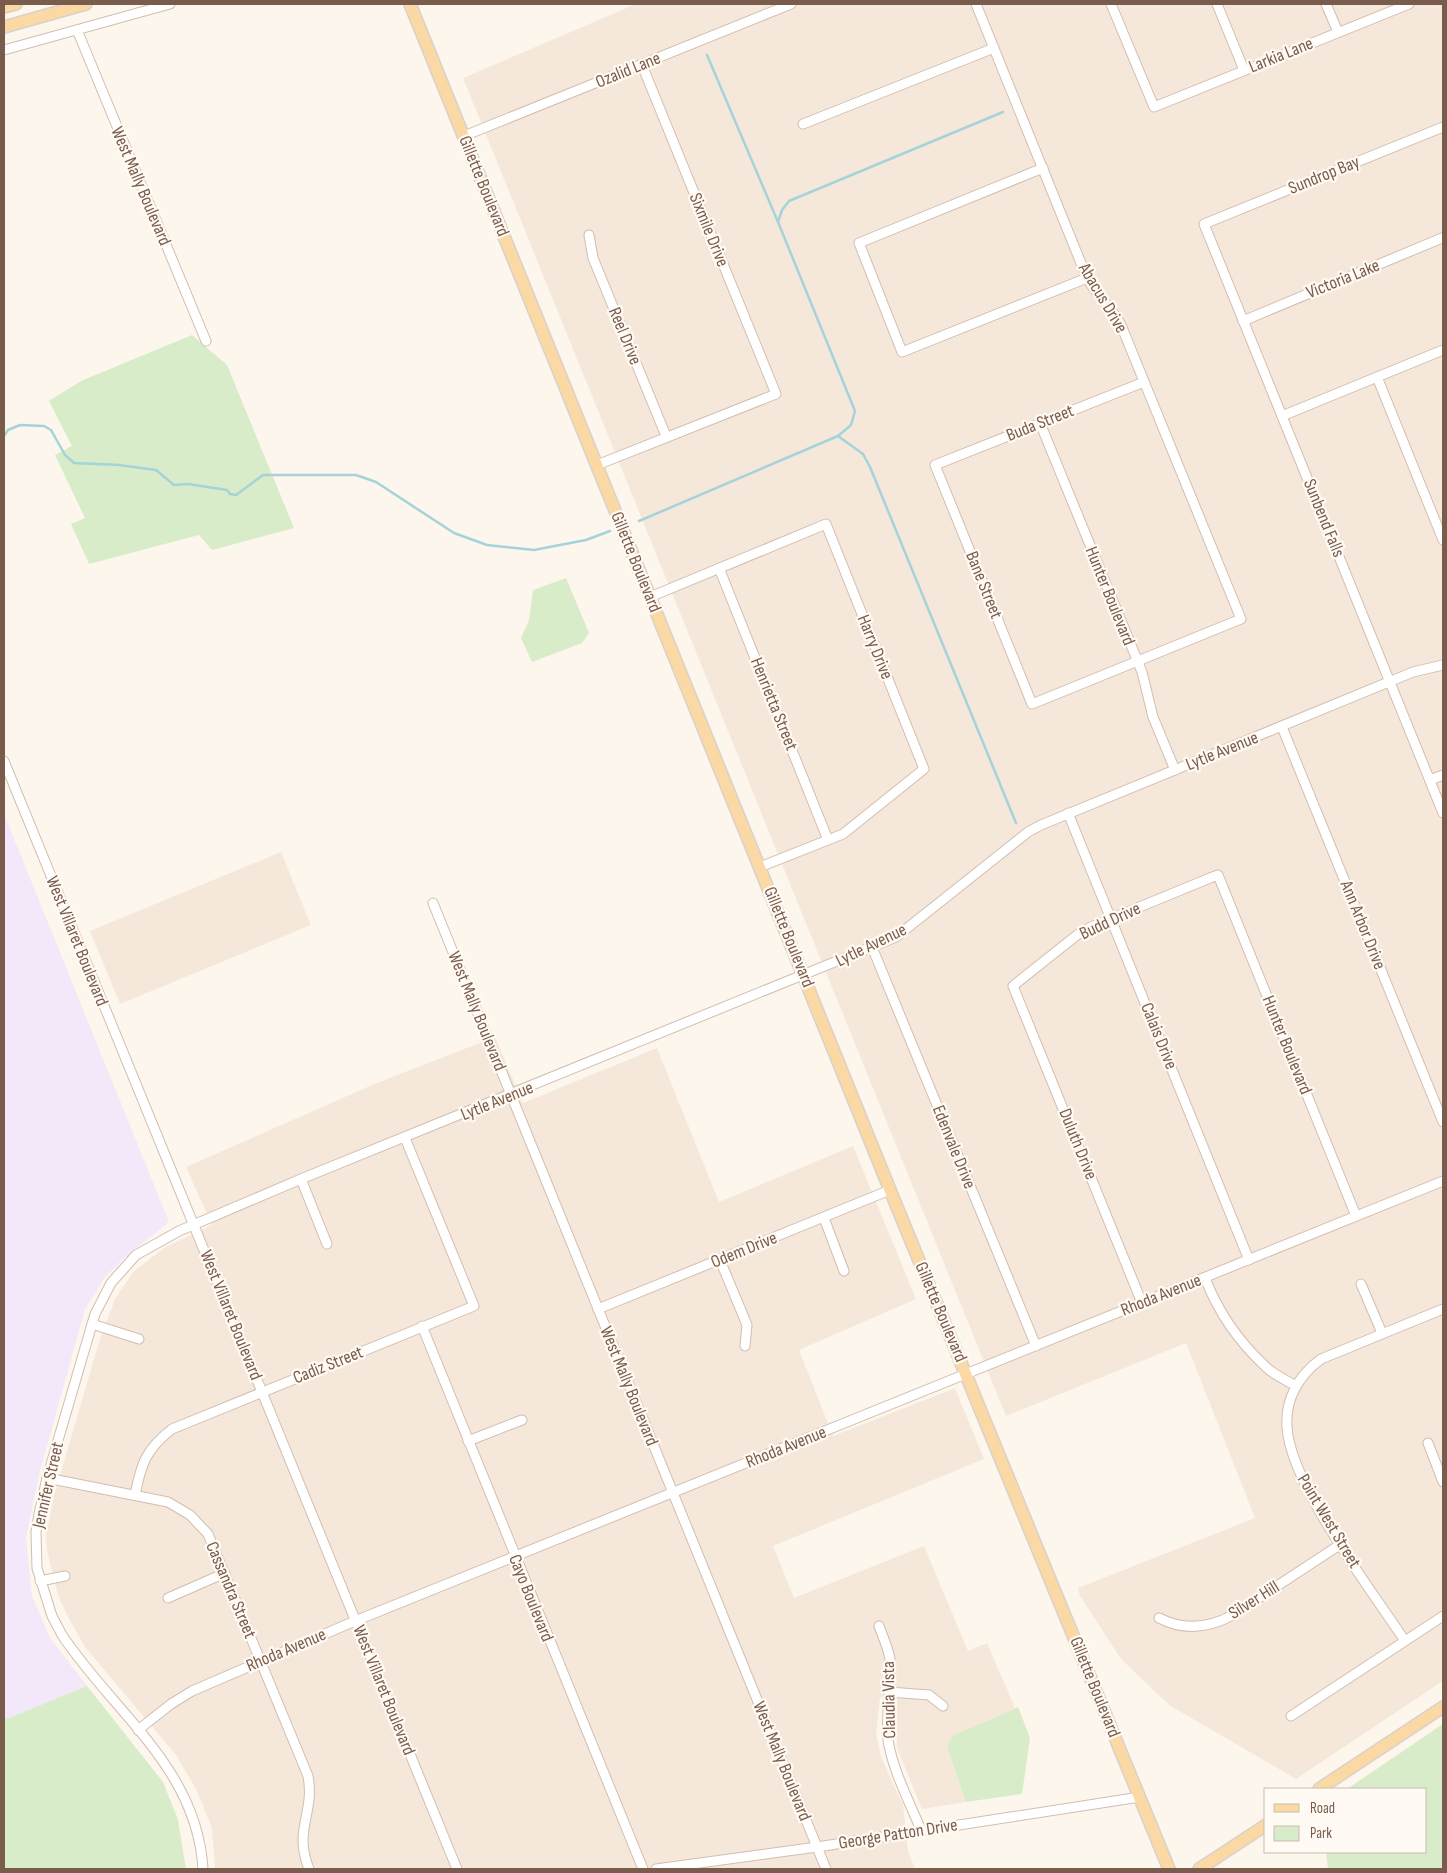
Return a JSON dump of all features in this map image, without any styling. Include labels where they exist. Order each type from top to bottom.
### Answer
[{"type":"main road","points":[[4,6],[16,4]]},
{"type":"main road","points":[[4,27],[86,4]]},
{"type":"main road","name":"Gillette Boulevard","points":[[410,4],[890,1190],[1169,1869]]},
{"type":"main road","points":[[1320,1788],[1443,1706]]},
{"type":"main road","points":[[1199,1869],[1264,1826]]},
{"type":"street","points":[[4,50],[170,4]]},
{"type":"street","name":"Ozalid Lane","points":[[464,136],[791,4]]},
{"type":"street","name":"Abacus Drive","points":[[976,4],[1087,278],[1115,314],[1240,619],[1137,661]]},
{"type":"street","name":"Larkia Lane","points":[[1111,4],[1154,107],[1408,4]]},
{"type":"street","points":[[1217,4],[1244,70]]},
{"type":"street","points":[[1326,4],[1338,32]]},
{"type":"street","name":"West Mally Boulevard","points":[[77,30],[206,341]]},
{"type":"street","points":[[803,124],[994,48]]},
{"type":"street","name":"Sixmile Drive","points":[[642,65],[776,394],[666,436]]},
{"type":"street","name":"Sundrop Bay","points":[[1204,224],[1443,127]]},
{"type":"street","points":[[1043,168],[859,243],[902,352],[1087,278]]},
{"type":"street","name":"Sunbend Falls","points":[[1204,224],[1443,813]]},
{"type":"street","name":"Reel Drive","points":[[589,235],[593,258],[666,436]]},
{"type":"street","name":"Victoria Lake","points":[[1243,320],[1442,238]]},
{"type":"street","points":[[1282,416],[1443,350]]},
{"type":"street","points":[[1377,377],[1443,540]]},
{"type":"street","name":"Buda Street","points":[[936,465],[1144,382]]},
{"type":"street","name":"Hunter Boulevard","points":[[1040,423],[1137,661],[1153,717],[1175,770]]},
{"type":"street","points":[[597,465],[666,436]]},
{"type":"street","name":"Bane Street","points":[[936,465],[1032,704],[1137,661]]},
{"type":"street","name":"Harry Drive","points":[[719,568],[826,524],[924,769],[854,826],[828,840]]},
{"type":"street","points":[[650,597],[719,568]]},
{"type":"street","name":"Henrietta Street","points":[[719,568],[828,840]]},
{"type":"street","name":"Lytle Avenue","points":[[194,1225],[301,1179],[805,976],[872,947],[911,927],[1028,832],[1068,813],[1282,727],[1412,672],[1443,665]]},
{"type":"street","name":"Ann Arbor Drive","points":[[1282,727],[1443,1122]]},
{"type":"street","name":"West Villaret Boulevard","points":[[4,761],[145,1110],[194,1225],[457,1869]]},
{"type":"street","points":[[1430,780],[1443,774]]},
{"type":"street","name":"Calais Drive","points":[[1068,813],[1249,1260]]},
{"type":"street","points":[[760,867],[828,840]]},
{"type":"street","name":"Hunter Boulevard","points":[[1218,875],[1356,1216]]},
{"type":"street","name":"Budd Drive","points":[[1013,986],[1076,935],[1111,918],[1218,875]]},
{"type":"street","name":"West Mally Boulevard","points":[[433,903],[826,1869]]},
{"type":"street","name":"Edenvale Drive","points":[[872,947],[1036,1346]]},
{"type":"street","name":"Duluth Drive","points":[[1013,986],[1142,1303]]},
{"type":"street","name":"Cadiz Street","points":[[135,1495],[143,1462],[157,1440],[187,1422],[474,1306],[405,1138]]},
{"type":"street","points":[[301,1179],[327,1244]]},
{"type":"street","name":"Rhoda Avenue","points":[[138,1730],[171,1704],[192,1691],[355,1621],[1443,1181]]},
{"type":"street","name":"Odem Drive","points":[[598,1309],[890,1190]]},
{"type":"street","points":[[824,1218],[844,1271]]},
{"type":"street","name":"Jennifer Street","points":[[194,1225],[159,1240],[133,1259],[111,1284],[92,1324],[46,1478],[36,1532],[36,1550],[40,1581],[52,1616],[62,1636],[160,1756],[180,1786],[195,1825],[202,1869]]},
{"type":"street","points":[[720,1260],[747,1325],[745,1346]]},
{"type":"street","points":[[1205,1278],[1215,1305],[1225,1320],[1267,1368],[1296,1386],[1308,1370],[1322,1359],[1443,1309]]},
{"type":"street","points":[[1361,1284],[1382,1334]]},
{"type":"street","points":[[92,1324],[140,1339]]},
{"type":"street","name":"Cayo Boulevard","points":[[422,1326],[514,1557],[643,1869]]},
{"type":"street","name":"Point West Street","points":[[1296,1386],[1288,1411],[1289,1443],[1308,1491],[1405,1641]]},
{"type":"street","points":[[468,1441],[522,1420]]},
{"type":"street","points":[[1428,1443],[1443,1482]]},
{"type":"street","name":"Cassandra Street","points":[[46,1478],[168,1502],[190,1515],[208,1534],[308,1776],[310,1801],[301,1835],[303,1855],[309,1869]]},
{"type":"street","name":"Silver Hill","points":[[1159,1618],[1170,1624],[1186,1627],[1203,1626],[1219,1622],[1341,1544]]},
{"type":"street","points":[[168,1598],[225,1573]]},
{"type":"street","points":[[40,1581],[65,1576]]},
{"type":"street","points":[[1291,1716],[1443,1616]]},
{"type":"street","name":"Claudia Vista","points":[[879,1626],[890,1657],[887,1725],[892,1759],[921,1830]]},
{"type":"street","points":[[889,1692],[929,1695],[943,1706]]},
{"type":"street","name":"George Patton Drive","points":[[656,1869],[817,1847],[1140,1797]]},
{"type":"shaded area","points":[[636,4],[1443,4],[1443,1681],[1296,1779],[1169,1705],[1121,1659],[1080,1596],[1078,1588],[1255,1518],[1186,1343],[1006,1416],[463,78]]},
{"type":"shaded area","points":[[4,814],[169,1222],[125,1257],[105,1277],[85,1309],[39,1475],[26,1538],[32,1596],[50,1638],[87,1686],[4,1720]]},
{"type":"shaded area","points":[[281,852],[311,925],[120,1004],[90,931]]},
{"type":"shaded area","points":[[495,1037],[523,1103],[657,1048],[719,1202],[853,1146],[916,1299],[799,1350],[833,1436],[955,1388],[984,1459],[773,1546],[794,1598],[924,1546],[968,1651],[987,1643],[1015,1708],[952,1736],[947,1747],[966,1802],[922,1809],[897,1748],[895,1712],[899,1688],[880,1698],[876,1734],[881,1757],[903,1805],[908,1851],[915,1869],[215,1869],[212,1828],[196,1789],[176,1755],[85,1647],[68,1617],[58,1595],[47,1551],[46,1535],[54,1496],[99,1342],[115,1299],[133,1272],[164,1248],[212,1225],[186,1167],[372,1085]]},
{"type":"green space","points":[[192,335],[227,365],[294,528],[212,550],[199,535],[89,564],[71,524],[85,518],[55,455],[72,446],[49,401],[81,381]]},
{"type":"green space","points":[[566,578],[589,633],[582,643],[532,662],[521,638],[529,620],[533,590]]},
{"type":"green space","points":[[87,1686],[163,1782],[178,1820],[186,1869],[4,1869],[4,1720]]},
{"type":"green space","points":[[1018,1707],[1030,1738],[1022,1794],[966,1802],[947,1747],[952,1736]]},
{"type":"green space","points":[[1443,1724],[1443,1869],[1328,1869],[1326,1853],[1427,1853],[1427,1788],[1348,1788]]},
{"type":"waterway","points":[[707,55],[778,222]]},
{"type":"waterway","points":[[639,521],[838,436],[851,425],[855,411],[778,222],[782,210],[789,201],[1003,112]]},
{"type":"waterway","points":[[4,436],[8,430],[20,425],[44,426],[51,430],[65,455],[74,463],[119,465],[156,470],[174,485],[188,484],[227,490],[230,494],[236,495],[263,475],[356,475],[376,482],[454,533],[487,545],[534,550],[586,540],[610,531]]},
{"type":"waterway","points":[[838,436],[863,454],[870,467],[1016,823]]}]
